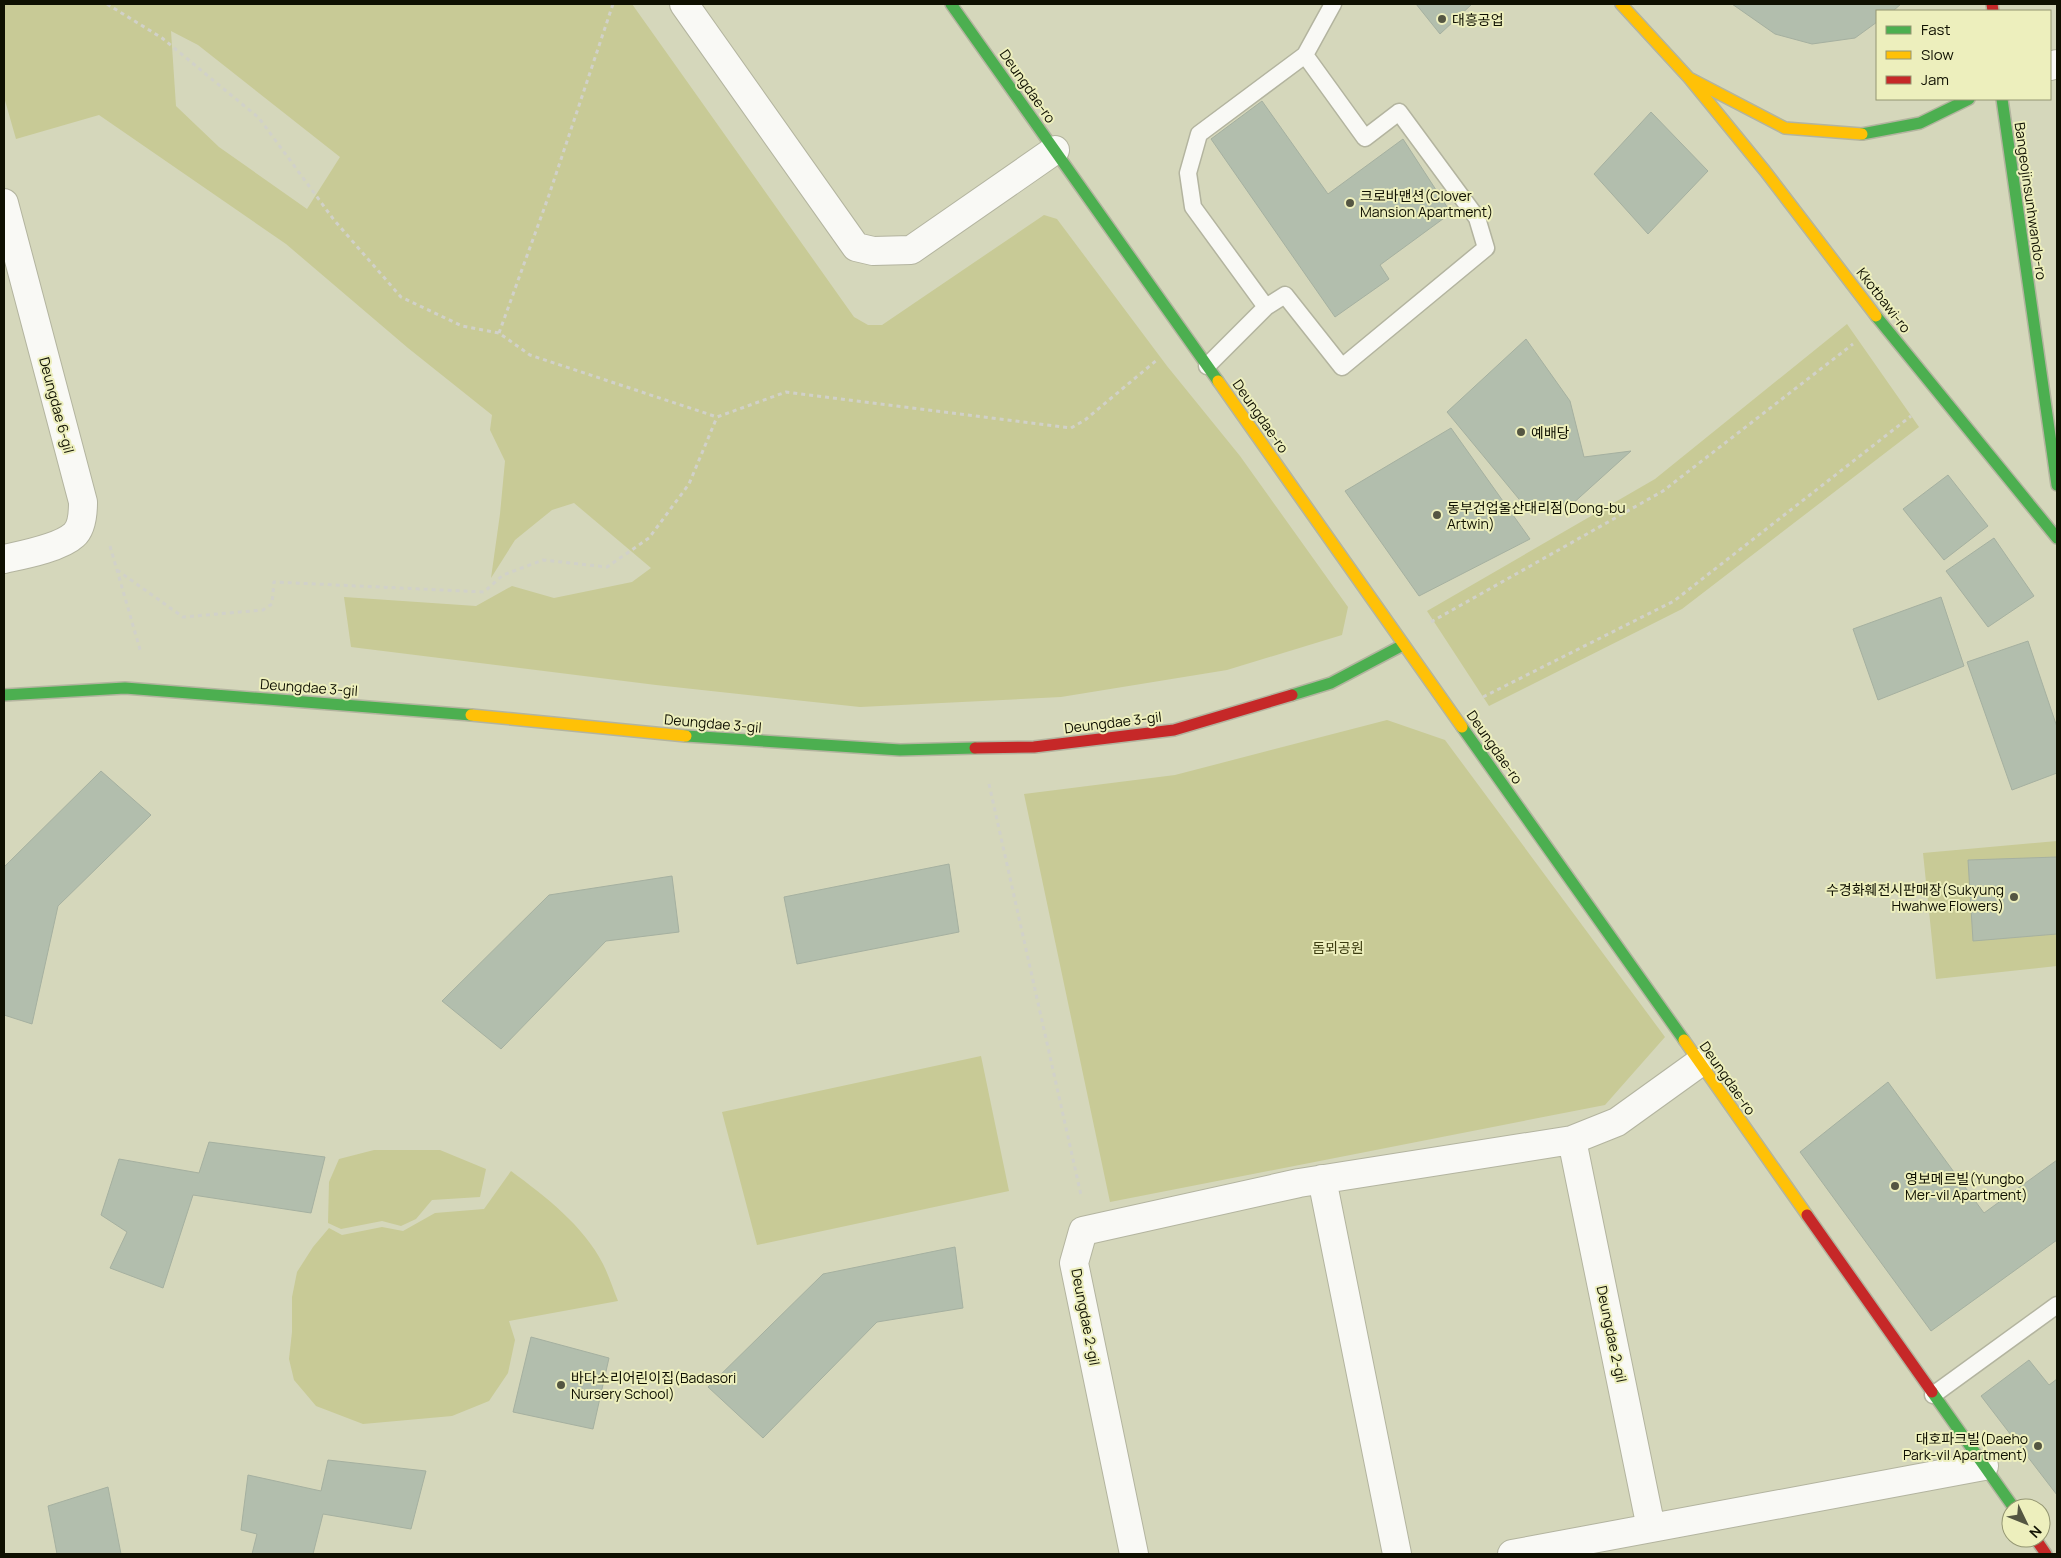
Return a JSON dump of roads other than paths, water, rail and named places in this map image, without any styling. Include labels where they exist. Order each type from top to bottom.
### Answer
[{"type":"street","points":[[684,4],[856,247],[873,251],[911,250],[1055,150]]},
{"type":"street","name":"Deungdae-ro","points":[[952,4],[2007,1498]]},
{"type":"street","name":"Kkotbawi-ro","points":[[1620,4],[1689,78],[1765,171],[1881,322],[2057,538]]},
{"type":"street","name":"Kkotbawi-ro","points":[[1689,78],[1785,128],[1864,134],[1920,123],[1967,100]]},
{"type":"street","name":"Bangeojinsunhwando-ro","points":[[2002,100],[2057,485]]},
{"type":"street","name":"Deungdae 6-gil","points":[[4,203],[83,502],[82,516],[74,535],[52,546],[4,560]]},
{"type":"street","name":"Deungdae 3-gil","points":[[4,695],[125,688],[475,715],[722,740],[900,750],[982,749],[1034,747],[1174,730],[1331,683],[1402,642]]},
{"type":"street","points":[[1397,1554],[1322,1179],[1572,1140],[1617,1122],[1699,1063]]},
{"type":"street","name":"Deungdae 2-gil","points":[[1572,1140],[1652,1528]]},
{"type":"street","name":"Deungdae 2-gil","points":[[1134,1554],[1074,1263],[1083,1232],[1299,1182],[1322,1179]]},
{"type":"street","points":[[1512,1554],[1984,1466]]},
{"type":"lane","points":[[1266,307],[1193,206],[1188,173],[1199,134],[1305,55],[1333,4]]},
{"type":"lane","points":[[1207,366],[1266,307],[1285,295],[1342,366],[1486,248],[1477,218],[1399,112],[1365,138],[1305,55]]},
{"type":"lane","points":[[1933,1394],[2057,1305]]},
{"type":"place","name":"대흥공업","points":[[1442,19]]},
{"type":"place","name":"크로바맨션(Clover Mansion Apartment)","points":[[1350,203]]},
{"type":"place","name":"예배당","points":[[1521,432]]},
{"type":"place","name":"동부건업울산대리점(Dong-bu Artwin)","points":[[1437,515]]},
{"type":"place","name":"수경화훼전시판매장(Sukyung Hwahwe Flowers)","points":[[2014,897]]},
{"type":"place","name":"영보메르빌(Yungbo Mer-vil Apartment)","points":[[1895,1186]]},
{"type":"place","name":"바다소리어린이집(Badasori Nursery School)","points":[[561,1385]]},
{"type":"place","name":"대호파크빌(Daeho Park-vil Apartment)","points":[[2038,1446]]},
{"type":"park label","name":"돔뫼공원","points":[[1338,947]]}]
